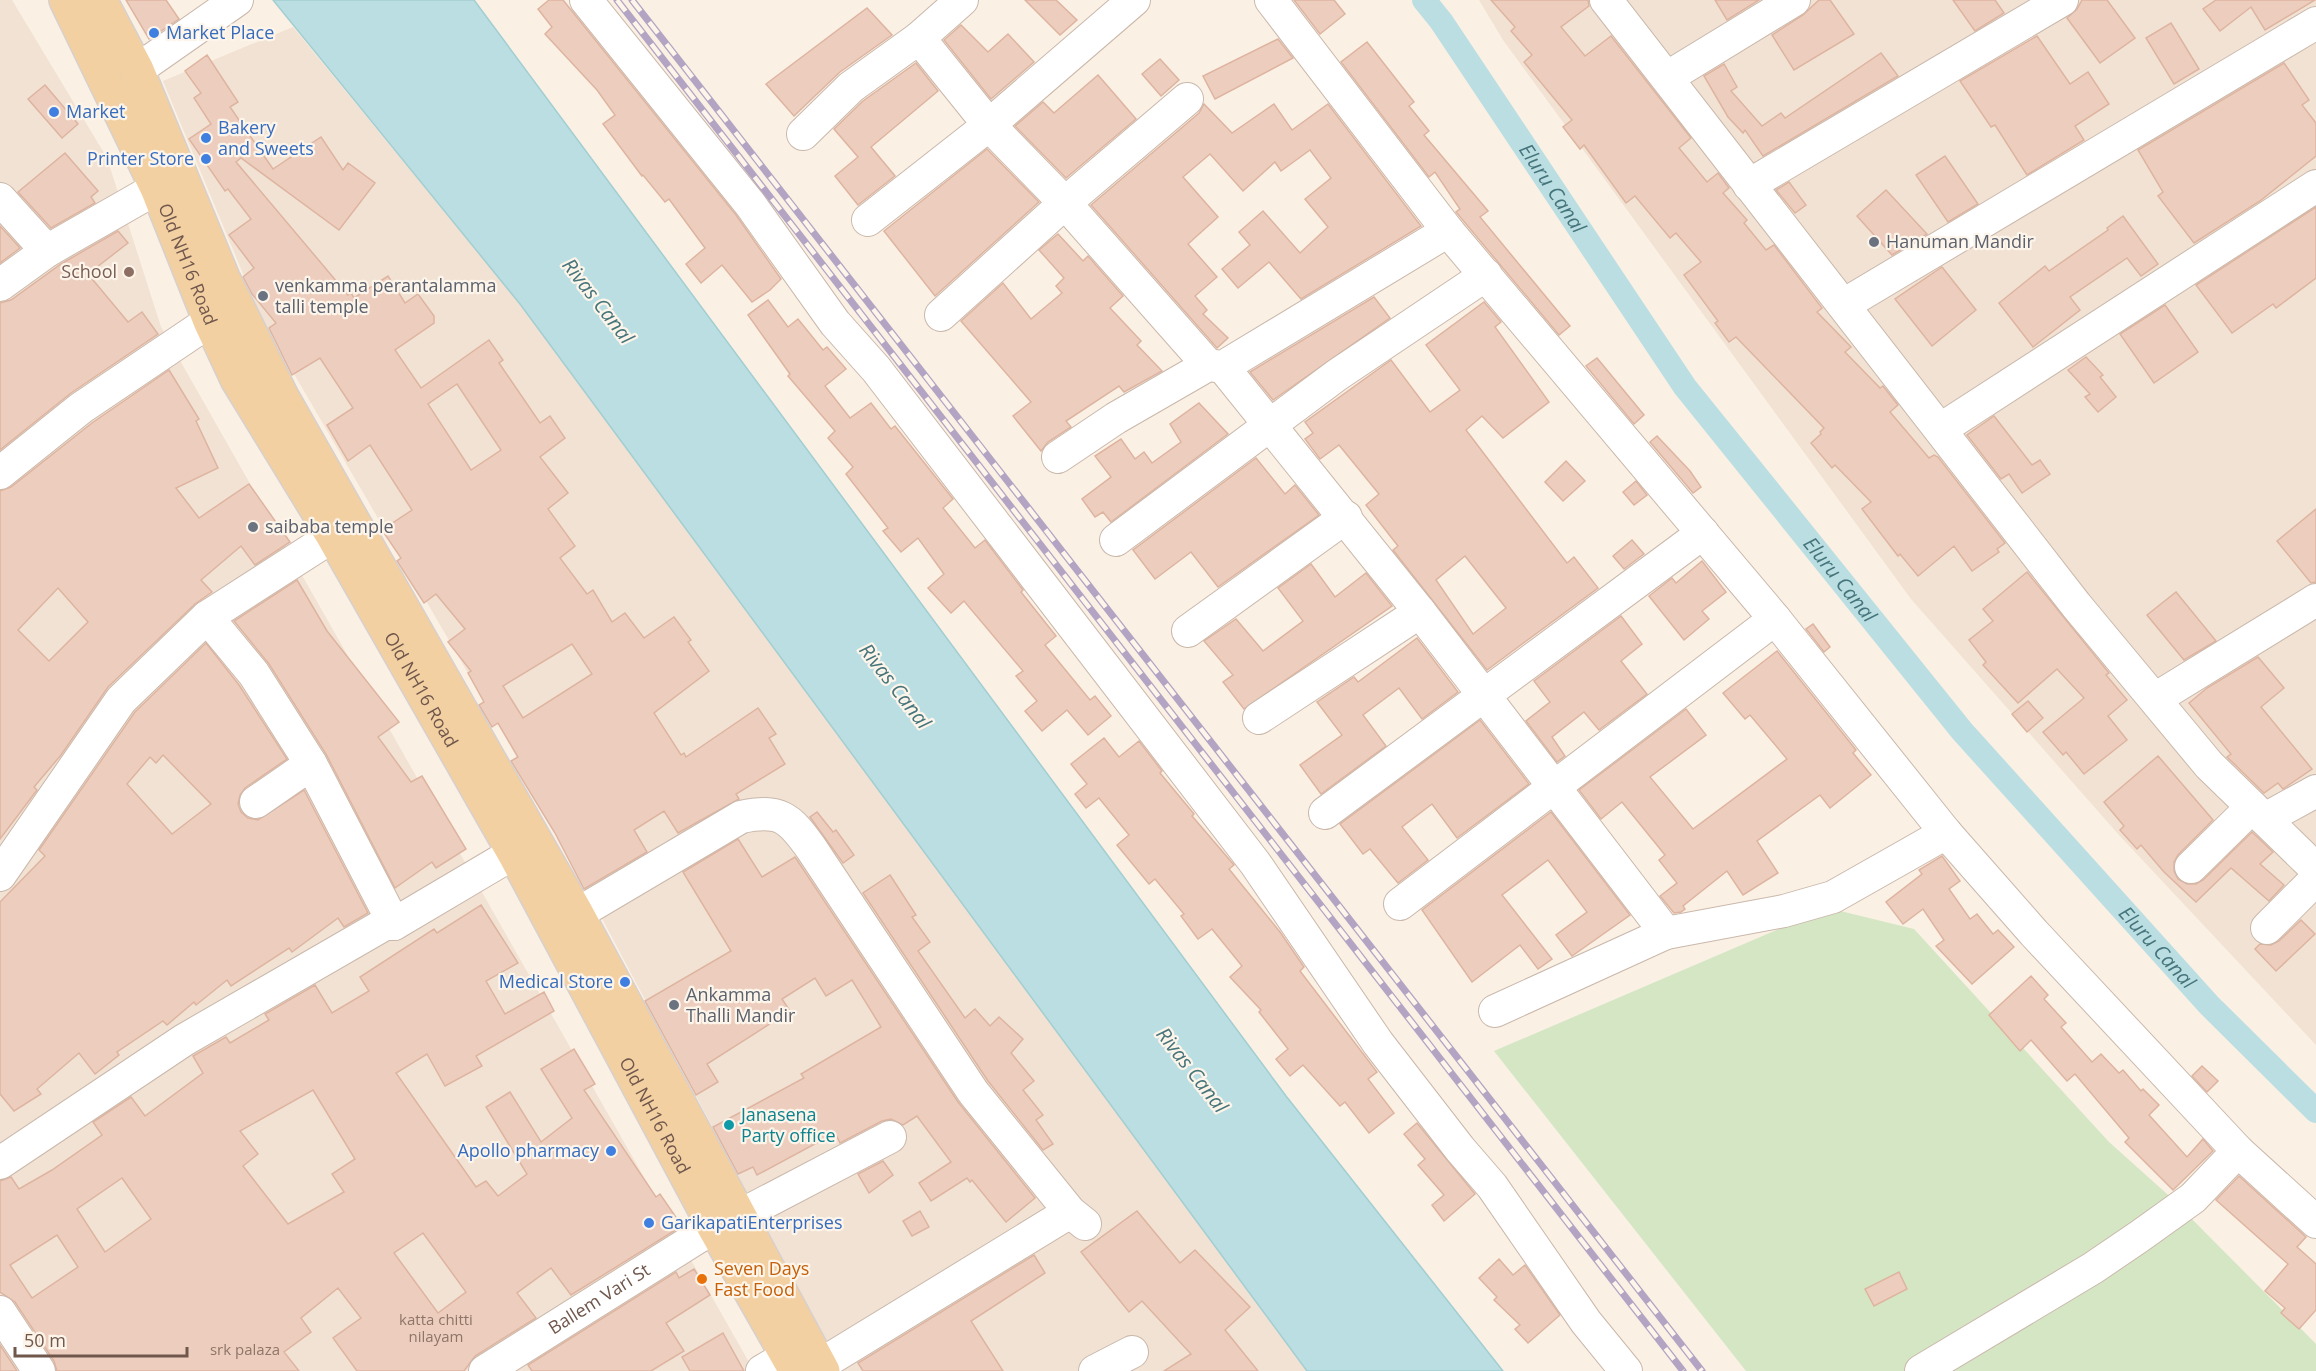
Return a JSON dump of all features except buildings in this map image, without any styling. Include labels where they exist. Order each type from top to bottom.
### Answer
[{"type":"main road","name":"Old NH16 Road","points":[[66,0],[157,188],[210,321],[237,379],[333,536],[727,1221]]},
{"type":"main road","name":"Old NH16 Road","points":[[100,0],[137,70],[224,278],[282,397],[577,914],[798,1367]]},
{"type":"street","points":[[137,70],[237,0]]},
{"type":"street","points":[[586,0],[750,204],[835,322],[876,369],[1255,862],[1378,1043],[1460,1149],[1492,1186],[1586,1322],[1626,1371]]},
{"type":"street","points":[[803,134],[850,87],[919,38],[962,0]]},
{"type":"street","points":[[868,220],[989,125],[1134,0]]},
{"type":"street","points":[[1271,0],[1448,231],[1775,619],[1946,833],[2034,933],[2238,1150],[2316,1222]]},
{"type":"street","points":[[1606,0],[1668,77],[1749,185],[1845,304],[2076,604],[2209,765],[2316,869]]},
{"type":"street","points":[[1668,77],[1794,0]]},
{"type":"street","points":[[1749,185],[2062,0]]},
{"type":"street","points":[[1845,304],[2316,23]]},
{"type":"street","points":[[919,38],[989,125],[1065,203],[1271,426],[1346,517],[1666,933]]},
{"type":"street","points":[[940,315],[1065,203],[1187,99]]},
{"type":"street","points":[[1941,429],[2316,186]]},
{"type":"street","points":[[0,285],[47,251],[157,188]]},
{"type":"street","points":[[0,199],[47,251]]},
{"type":"street","points":[[1058,458],[1116,418],[1216,366],[1448,231]]},
{"type":"street","points":[[1116,540],[1337,375],[1486,275]]},
{"type":"street","points":[[0,473],[81,408],[210,321]]},
{"type":"street","points":[[1188,631],[1346,517]]},
{"type":"street","points":[[1325,813],[1485,697],[1703,533]]},
{"type":"street","points":[[0,875],[121,700],[207,617],[333,536]]},
{"type":"street","points":[[2155,699],[2316,600]]},
{"type":"street","points":[[1258,718],[1420,612]]},
{"type":"street","points":[[207,617],[254,674],[311,764],[394,924]]},
{"type":"street","points":[[1400,903],[1775,619]]},
{"type":"street","points":[[256,802],[311,764]]},
{"type":"street","points":[[2191,867],[2258,813],[2316,791]]},
{"type":"street","points":[[577,914],[741,818],[764,813],[780,815],[797,829],[811,849],[973,1092],[1077,1218],[798,1367]]},
{"type":"street","points":[[1495,1011],[1666,933],[1784,911],[1833,897],[1946,833]]},
{"type":"street","points":[[0,1163],[184,1040],[386,924],[394,924],[514,853]]},
{"type":"street","points":[[2267,928],[2316,879]]},
{"type":"street","name":"Ballem Vari St","points":[[485,1371],[727,1221],[890,1137]]},
{"type":"street","points":[[1921,1371],[2093,1268],[2140,1236],[2193,1198],[2238,1150]]},
{"type":"street","points":[[0,1312],[39,1371]]},
{"type":"street","points":[[1095,1371],[1132,1352]]},
{"type":"shaded area","points":[[0,0],[12,0],[107,158],[161,327],[754,1371],[0,1371]]},
{"type":"shaded area","points":[[1479,0],[2316,0],[2316,1045],[2119,835],[1911,599],[1503,40]]},
{"type":"shaded area","points":[[293,27],[520,304],[1307,1371],[842,1371],[511,747],[261,317],[163,81]]},
{"type":"green space","points":[[1828,908],[1914,929],[2109,1142],[2167,1194],[2316,1344],[2316,1371],[1746,1371],[1494,1051]]},
{"type":"water","name":"Rivas Canal","points":[[273,0],[474,0],[1286,1096],[1503,1371],[1307,1371],[520,304]]},
{"type":"waterway","name":"Eluru Canal","points":[[1424,0],[1441,21],[1685,387],[1962,731],[2209,1005],[2316,1111]]},
{"type":"railway","points":[[617,0],[1683,1371]]},
{"type":"railway","points":[[632,0],[1702,1371]]},
{"type":"place","name":"Market Place","points":[[154,33]]},
{"type":"place","name":"Market","points":[[54,112]]},
{"type":"place","name":"Bakery and Sweets","points":[[206,138]]},
{"type":"place","name":"Printer Store","points":[[206,159]]},
{"type":"place","name":"Hanuman Mandir","points":[[1874,242]]},
{"type":"place","name":"School","points":[[129,272]]},
{"type":"place","name":"venkamma perantalamma talli temple","points":[[263,296]]},
{"type":"place","name":"saibaba temple","points":[[253,527]]},
{"type":"place","name":"Medical Store","points":[[625,982]]},
{"type":"place","name":"Ankamma Thalli Mandir","points":[[674,1005]]},
{"type":"place","name":"Janasena Party office","points":[[729,1125]]},
{"type":"place","name":"Apollo pharmacy","points":[[611,1151]]},
{"type":"place","name":"GarikapatiEnterprises","points":[[649,1223]]},
{"type":"place","name":"Seven Days Fast Food","points":[[702,1279]]}]
